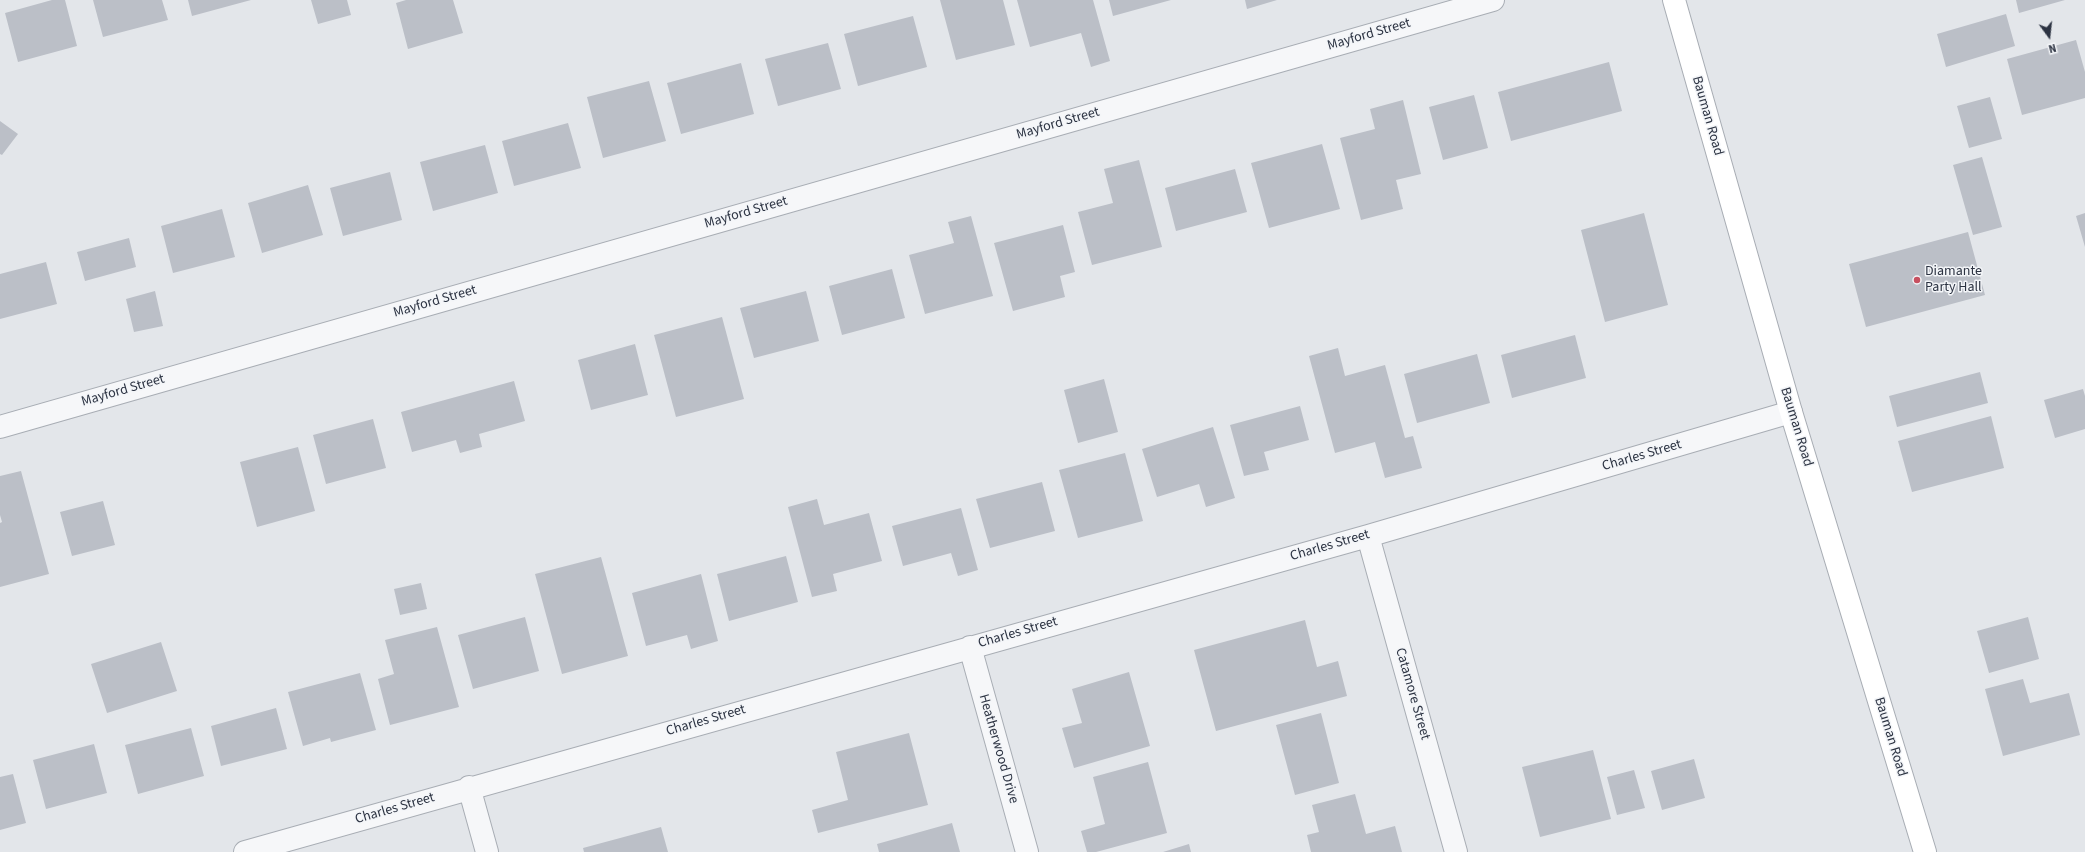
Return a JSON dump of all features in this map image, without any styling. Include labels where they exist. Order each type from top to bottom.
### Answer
[{"type":"street","name":"Mayford Street","points":[[0,427],[1493,0]]},
{"type":"street","name":"Bauman Road","points":[[1674,0],[1791,412],[1925,852]]},
{"type":"street","name":"Charles Street","points":[[245,852],[1368,536],[1791,412]]},
{"type":"street","name":"Catamore Street","points":[[1368,536],[1456,852]]},
{"type":"street","name":"Heatherwood Drive","points":[[970,647],[1027,852]]},
{"type":"street","points":[[469,788],[487,852]]},
{"type":"building","points":[[52,0],[65,0],[77,46],[18,62],[5,13]]},
{"type":"building","points":[[93,0],[162,0],[168,20],[103,37]]},
{"type":"building","points":[[188,0],[251,0],[192,16]]},
{"type":"building","points":[[311,0],[347,0],[351,15],[318,24]]},
{"type":"building","points":[[406,0],[453,0],[463,33],[408,49],[396,3]]},
{"type":"building","points":[[940,0],[1003,0],[1015,45],[956,60]]},
{"type":"building","points":[[1017,0],[1093,0],[1110,61],[1091,67],[1081,33],[1030,47]]},
{"type":"building","points":[[1109,0],[1171,0],[1113,16]]},
{"type":"building","points":[[1245,0],[1277,0],[1247,9]]},
{"type":"building","points":[[2016,0],[2065,0],[2019,13]]},
{"type":"building","points":[[2006,14],[2015,46],[1946,67],[1937,34]]},
{"type":"building","points":[[913,16],[927,67],[858,86],[844,34]]},
{"type":"building","points":[[2076,40],[2085,72],[2085,98],[2022,115],[2007,59]]},
{"type":"building","points":[[828,43],[841,89],[778,106],[765,59]]},
{"type":"building","points":[[1609,62],[1622,111],[1511,141],[1498,92]]},
{"type":"building","points":[[741,63],[754,114],[681,134],[667,83]]},
{"type":"building","points":[[649,81],[666,141],[603,158],[587,97]]},
{"type":"building","points":[[1474,95],[1488,148],[1443,160],[1429,107]]},
{"type":"building","points":[[1990,97],[2002,139],[1969,148],[1957,106]]},
{"type":"building","points":[[1403,100],[1421,174],[1396,180],[1403,209],[1361,220],[1340,138],[1375,129],[1370,109]]},
{"type":"building","points":[[0,121],[18,134],[2,155],[0,154]]},
{"type":"building","points":[[568,123],[581,168],[514,186],[502,141]]},
{"type":"building","points":[[1322,144],[1340,209],[1269,228],[1251,163]]},
{"type":"building","points":[[485,145],[498,193],[433,211],[420,162]]},
{"type":"building","points":[[1982,157],[2002,227],[1973,235],[1953,165]]},
{"type":"building","points":[[1139,160],[1162,247],[1092,265],[1078,212],[1113,203],[1104,169]]},
{"type":"building","points":[[1235,169],[1247,212],[1176,231],[1165,188]]},
{"type":"building","points":[[390,172],[402,220],[343,236],[330,188]]},
{"type":"building","points":[[308,185],[323,235],[262,253],[248,203]]},
{"type":"building","points":[[222,209],[235,257],[173,273],[161,226]]},
{"type":"building","points":[[1644,213],[1668,305],[1605,322],[1581,230]]},
{"type":"building","points":[[2085,213],[2085,247],[2076,216]]},
{"type":"building","points":[[971,216],[993,296],[925,314],[909,255],[954,243],[948,222]]},
{"type":"building","points":[[1063,225],[1075,272],[1060,276],[1065,297],[1013,311],[994,243]]},
{"type":"building","name":"Diamante Party Hall","points":[[1968,232],[1985,295],[1866,327],[1849,264]]},
{"type":"building","points":[[129,238],[136,267],[85,281],[77,252]]},
{"type":"building","points":[[46,262],[57,304],[0,319],[0,274]]},
{"type":"building","points":[[892,269],[905,318],[842,335],[829,286]]},
{"type":"building","points":[[155,291],[163,326],[134,332],[126,299]]},
{"type":"building","points":[[806,291],[819,341],[754,358],[740,308]]},
{"type":"building","points":[[722,317],[744,399],[676,417],[654,335]]},
{"type":"building","points":[[1575,335],[1586,378],[1512,398],[1501,355]]},
{"type":"building","points":[[635,344],[648,395],[591,410],[578,360]]},
{"type":"building","points":[[1338,348],[1345,376],[1385,365],[1405,438],[1413,436],[1422,468],[1385,478],[1375,442],[1335,453],[1309,356]]},
{"type":"building","points":[[1477,354],[1490,403],[1417,423],[1404,374]]},
{"type":"building","points":[[1980,372],[1988,403],[1897,427],[1889,396]]},
{"type":"building","points":[[1104,379],[1118,432],[1078,443],[1064,390]]},
{"type":"building","points":[[514,381],[525,421],[479,434],[482,447],[460,453],[456,440],[412,452],[401,412]]},
{"type":"building","points":[[2083,389],[2085,396],[2085,429],[2055,438],[2044,400]]},
{"type":"building","points":[[1300,406],[1309,440],[1264,452],[1269,470],[1244,476],[1230,425]]},
{"type":"building","points":[[1991,416],[2004,468],[1912,492],[1898,441]]},
{"type":"building","points":[[373,419],[386,468],[326,484],[313,435]]},
{"type":"building","points":[[1213,427],[1235,498],[1206,507],[1199,484],[1157,497],[1142,449]]},
{"type":"building","points":[[298,447],[315,511],[257,527],[240,462]]},
{"type":"building","points":[[1125,453],[1143,521],[1078,538],[1059,470]]},
{"type":"building","points":[[21,471],[49,574],[0,587],[0,523],[2,522],[0,515],[0,476]]},
{"type":"building","points":[[1042,482],[1055,531],[990,548],[976,499]]},
{"type":"building","points":[[817,499],[824,525],[869,513],[882,561],[833,574],[837,591],[812,597],[788,507]]},
{"type":"building","points":[[103,501],[115,545],[72,556],[60,512]]},
{"type":"building","points":[[961,508],[978,570],[958,576],[951,553],[903,566],[892,526]]},
{"type":"building","points":[[786,556],[798,602],[729,621],[717,574]]},
{"type":"building","points":[[601,557],[628,656],[562,674],[535,574]]},
{"type":"building","points":[[701,574],[718,641],[691,649],[687,635],[646,646],[632,593]]},
{"type":"building","points":[[421,583],[427,609],[400,615],[394,589]]},
{"type":"building","points":[[525,617],[539,671],[473,689],[458,635]]},
{"type":"building","points":[[2028,617],[2039,659],[1989,673],[1977,631]]},
{"type":"building","points":[[1305,620],[1317,667],[1338,661],[1347,696],[1216,731],[1194,650]]},
{"type":"building","points":[[437,627],[459,707],[390,725],[378,679],[394,674],[385,640]]},
{"type":"building","points":[[161,642],[177,691],[107,713],[91,664]]},
{"type":"building","points":[[1129,672],[1150,746],[1074,768],[1062,728],[1082,723],[1072,689]]},
{"type":"building","points":[[360,673],[376,730],[331,742],[330,738],[303,746],[288,692]]},
{"type":"building","points":[[2023,679],[2030,703],[2069,693],[2080,735],[2003,756],[1985,689]]},
{"type":"building","points":[[276,708],[287,749],[221,766],[211,726]]},
{"type":"building","points":[[1321,713],[1339,783],[1295,795],[1276,725]]},
{"type":"building","points":[[191,728],[204,776],[138,794],[125,745]]},
{"type":"building","points":[[909,733],[928,805],[818,833],[812,810],[848,800],[836,752]]},
{"type":"building","points":[[94,744],[107,793],[46,809],[33,760]]},
{"type":"building","points":[[1593,750],[1611,819],[1540,837],[1522,767]]},
{"type":"building","points":[[1694,759],[1705,798],[1662,810],[1651,771]]},
{"type":"building","points":[[1148,762],[1167,833],[1096,852],[1087,852],[1081,831],[1105,824],[1093,777]]},
{"type":"building","points":[[1634,770],[1645,808],[1617,815],[1607,777]]},
{"type":"building","points":[[13,774],[26,823],[0,830],[0,777]]},
{"type":"building","points":[[1355,794],[1366,834],[1395,826],[1402,852],[1311,852],[1307,835],[1319,832],[1312,805]]},
{"type":"building","points":[[952,823],[960,852],[879,852],[877,844]]},
{"type":"building","points":[[661,827],[668,852],[584,852],[583,848]]},
{"type":"building","points":[[1189,844],[1191,852],[1163,852]]},
{"type":"place","name":"Diamante Party Hall","points":[[1917,280]]}]
